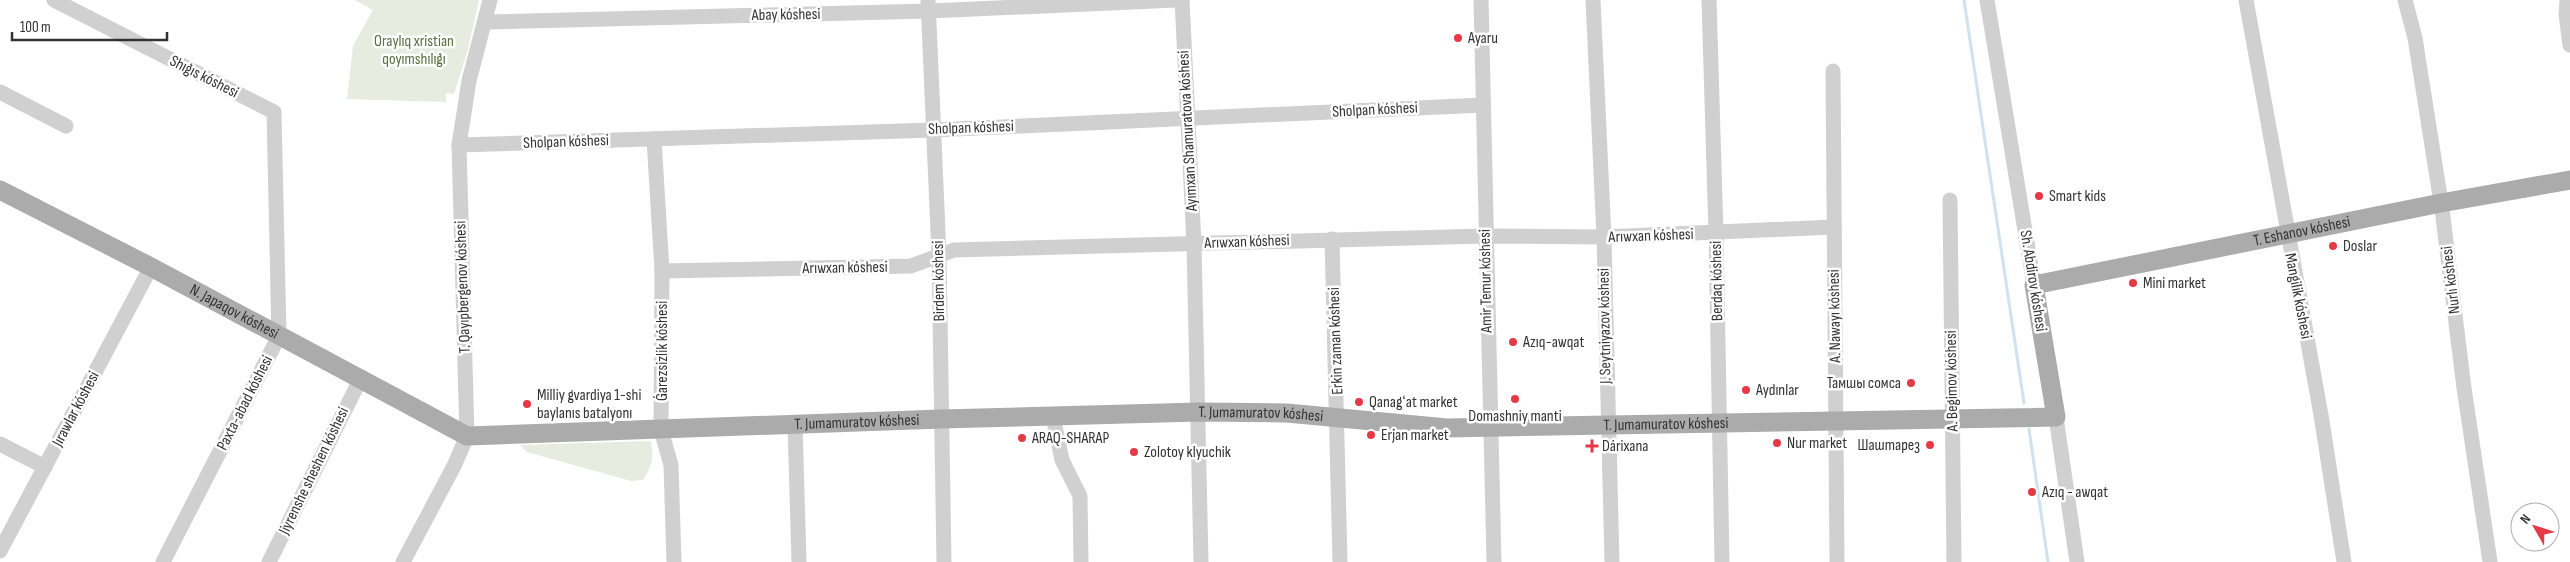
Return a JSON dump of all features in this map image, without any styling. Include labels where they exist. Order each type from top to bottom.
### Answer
[{"type":"main road","name":"T. Eshanov kóshesi","points":[[2034,285],[2441,203],[2570,180]]},
{"type":"main road","name":"N. Japaqov kóshesi","points":[[0,190],[151,267],[467,436]]},
{"type":"main road","name":"Sh. Abdirov kóshesi","points":[[2034,285],[2056,417]]},
{"type":"main road","name":"T. Jumamuratov kóshesi","points":[[467,436],[1199,412],[1288,413],[1446,428],[1719,425],[2056,417]]},
{"type":"street","name":"Shıǵıs kóshesi","points":[[54,0],[274,112]]},
{"type":"street","name":"T. Qayıpbergenov kóshesi","points":[[403,562],[454,466],[467,436],[459,145],[469,81],[490,0]]},
{"type":"street","name":"Abay kóshesi","points":[[485,22],[929,6],[1176,0]]},
{"type":"street","name":"Ayımxan Shamuratova kóshesi","points":[[1182,0],[1186,118],[1194,244],[1201,562]]},
{"type":"street","name":"Amir Temur kóshesi","points":[[1481,0],[1494,562]]},
{"type":"street","name":"J. Seytniyazov kóshesi","points":[[1593,0],[1604,237],[1607,425],[1612,562]]},
{"type":"street","name":"Berdaq kóshesi","points":[[1709,0],[1716,233],[1722,562]]},
{"type":"street","name":"Sh. Abdirov kóshesi","points":[[1987,0],[2034,285]]},
{"type":"street","name":"Mangilik kóshesi","points":[[2246,0],[2321,415],[2344,562]]},
{"type":"street","name":"Nurlı kóshesi","points":[[2405,0],[2415,38],[2441,203],[2464,388],[2490,562]]},
{"type":"street","points":[[2567,0],[2566,14],[2570,45]]},
{"type":"street","name":"Birdem kóshesi","points":[[929,6],[939,255],[944,562]]},
{"type":"street","name":"A. Nawayı kóshesi","points":[[1833,71],[1837,562]]},
{"type":"street","points":[[0,92],[66,126]]},
{"type":"street","name":"Sholpan kóshesi","points":[[459,145],[933,130],[1483,105]]},
{"type":"street","name":"Paxta-abad kóshesi","points":[[164,562],[279,336],[274,112]]},
{"type":"street","name":"Ǵarezsizlik kóshesi","points":[[654,139],[662,271],[661,430],[671,465],[674,562]]},
{"type":"street","name":"A. Begimov kóshesi","points":[[1950,200],[1954,562]]},
{"type":"street","name":"Arıwxan kóshesi","points":[[662,271],[911,266],[954,250],[1332,239],[1485,236],[1604,237],[1834,227]]},
{"type":"street","name":"Erkin zaman kóshesi","points":[[1332,239],[1338,418],[1340,562]]},
{"type":"street","name":"Jırawlar kóshesi","points":[[0,551],[151,267]]},
{"type":"street","name":"Jiyrenshe sheshen kóshesi","points":[[269,562],[360,380]]},
{"type":"street","points":[[1053,417],[1062,460],[1080,496],[1081,562]]},
{"type":"street","name":"Sh. Abdirov kóshesi","points":[[2056,417],[2077,562]]},
{"type":"street","points":[[795,424],[799,562]]},
{"type":"street","points":[[0,444],[45,467]]},
{"type":"green space","name":"Oraylıq xristian qoyımshılıǵı","points":[[355,0],[479,0],[468,49],[454,94],[446,93],[446,102],[347,99],[353,46],[373,10]]},
{"type":"green space","points":[[651,441],[652,462],[643,480],[631,481],[527,452],[520,445]]},
{"type":"waterway","points":[[1964,0],[2024,403]]},
{"type":"waterway","points":[[2029,429],[2048,562]]},
{"type":"place","name":"Ayaru","points":[[1458,38]]},
{"type":"place","name":"Smart kids","points":[[2039,196]]},
{"type":"place","name":"Doslar","points":[[2333,246]]},
{"type":"place","name":"Mini market","points":[[2133,283]]},
{"type":"place","name":"Azıq-awqat","points":[[1513,342]]},
{"type":"place","name":"Тамшы сомса","points":[[1911,383]]},
{"type":"place","name":"Aydınlar","points":[[1746,390]]},
{"type":"place","name":"Domashniy manti","points":[[1515,399]]},
{"type":"place","name":"Qanagʻat market","points":[[1359,402]]},
{"type":"place","name":"Milliy gvardiya 1-shi baylanıs batalyonı","points":[[527,404]]},
{"type":"place","name":"Erjan market","points":[[1371,435]]},
{"type":"place","name":"ARAQ-SHARAP","points":[[1022,438]]},
{"type":"place","name":"Nur market","points":[[1777,443]]},
{"type":"place","name":"Шаштарез","points":[[1930,445]]},
{"type":"place","name":"Dárixana","points":[[1592,446]]},
{"type":"place","name":"Zolotoy klyuchik","points":[[1134,452]]},
{"type":"place","name":"Azıq - awqat","points":[[2032,492]]}]
